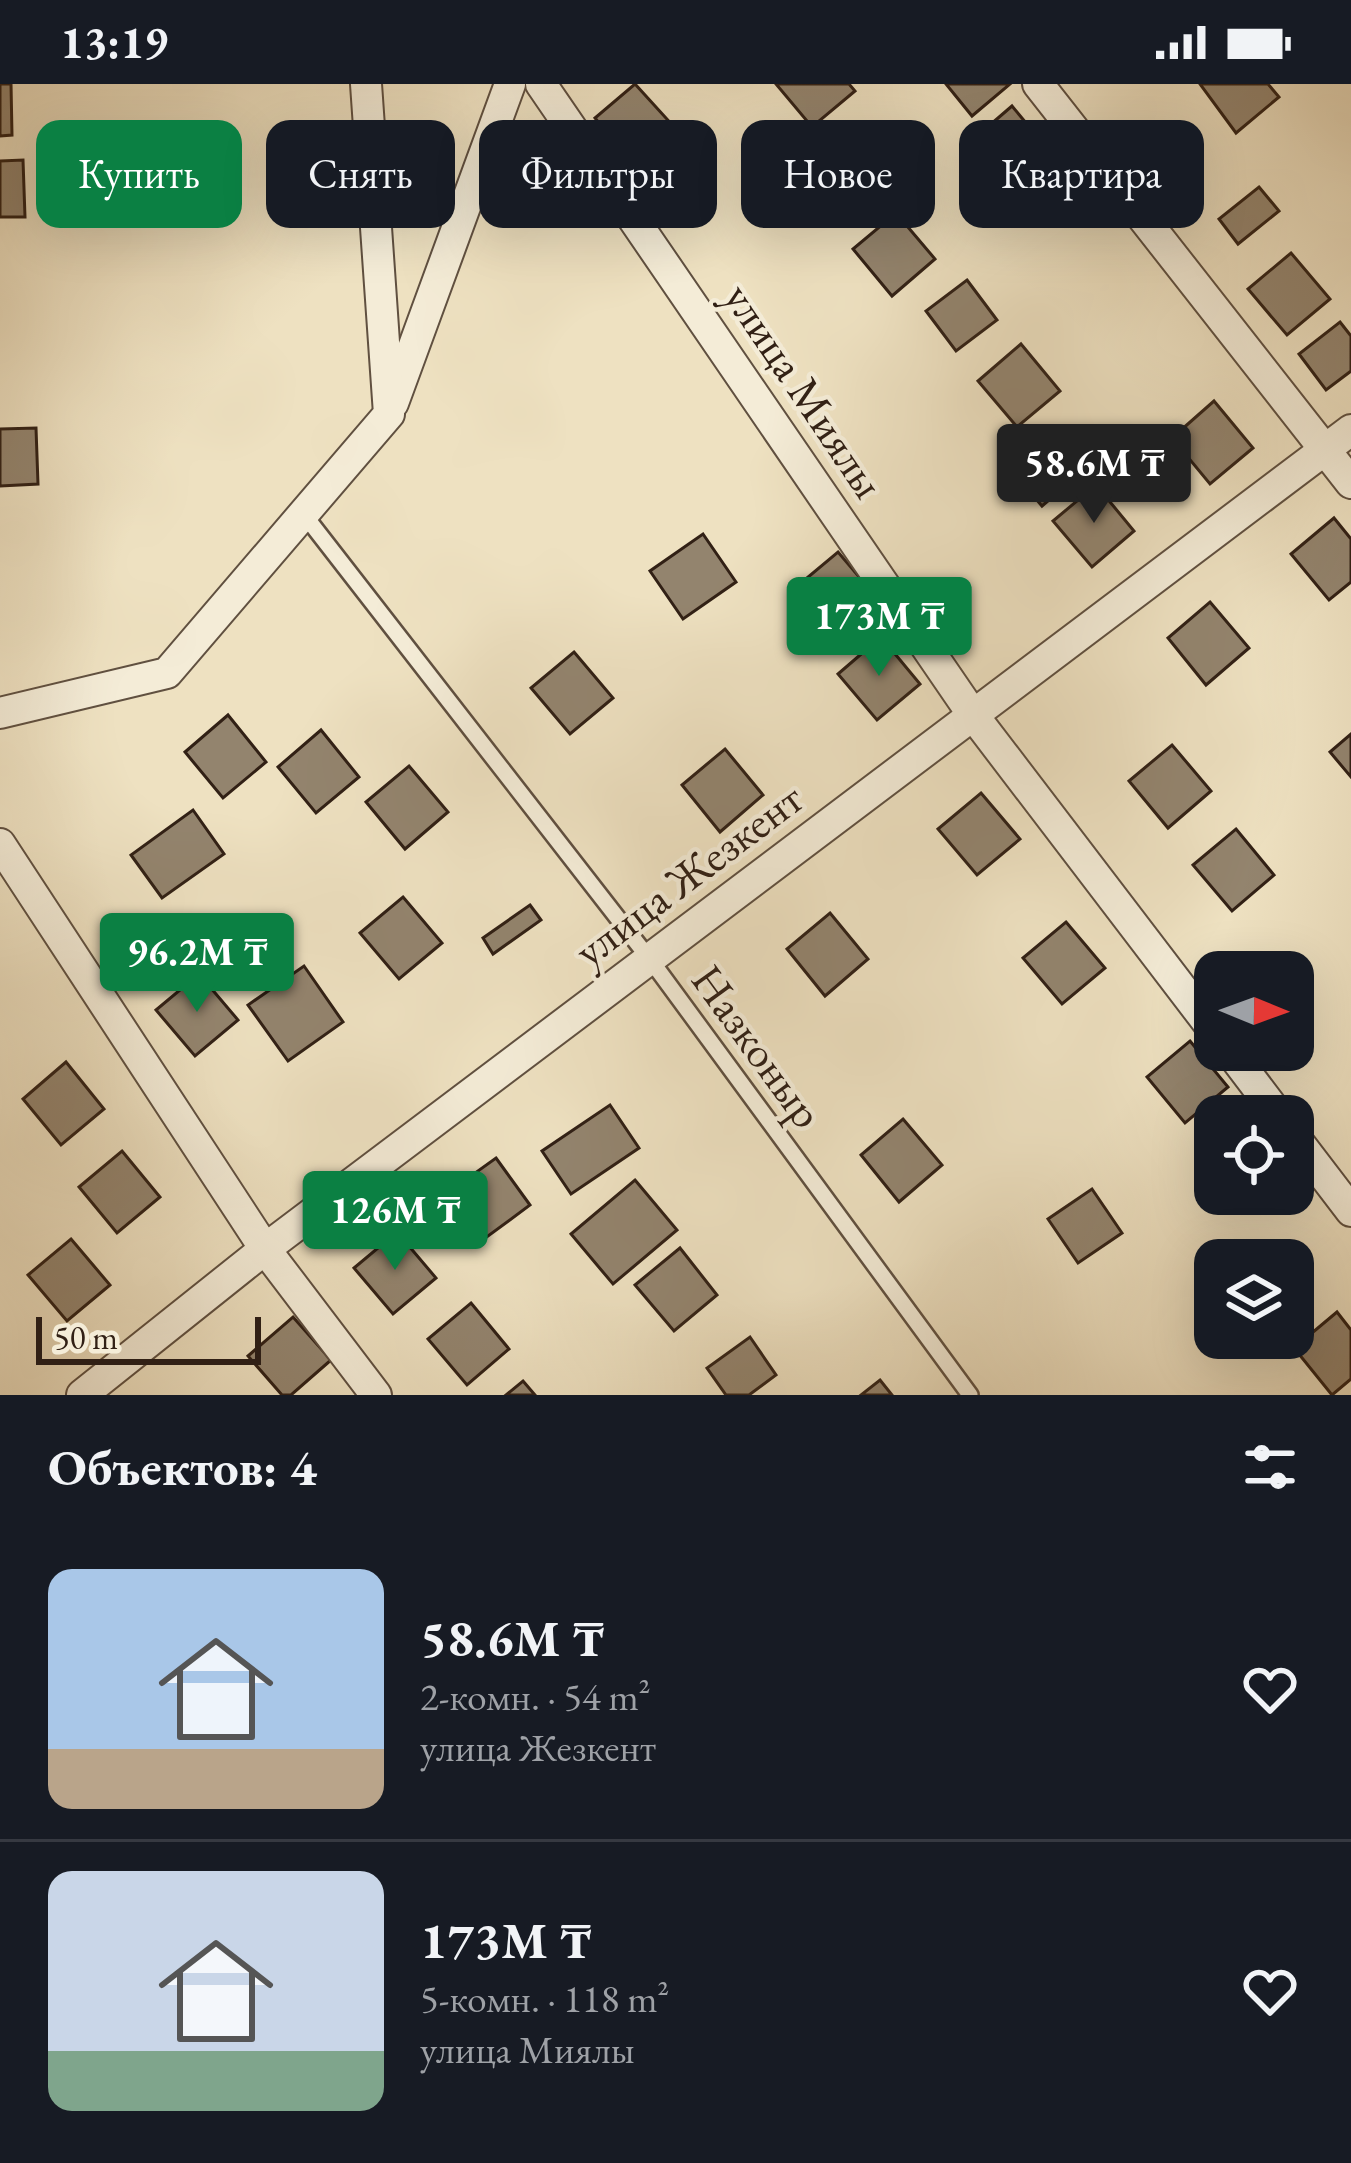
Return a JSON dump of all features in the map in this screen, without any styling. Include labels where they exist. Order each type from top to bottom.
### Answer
[{"type":"street","points":[[365,84],[389,414]]},
{"type":"street","points":[[0,713],[167,673],[306,517],[389,414],[511,84]]},
{"type":"street","name":"улица Миялы","points":[[541,84],[974,715],[1194,1004]]},
{"type":"street","points":[[1038,84],[1351,483]]},
{"type":"street","name":"улица Жезкент","points":[[82,1395],[265,1249],[1351,430]]},
{"type":"street","points":[[0,844],[265,1249],[376,1395]]},
{"type":"street","points":[[1244,1071],[1263,1095]]},
{"type":"street","points":[[1314,1162],[1351,1210]]},
{"type":"lane","name":"Назконыр","points":[[306,517],[650,959],[970,1395]]},
{"type":"building","points":[[0,84],[11,84],[12,135],[0,136]]},
{"type":"building","points":[[635,84],[668,120],[597,120]]},
{"type":"building","points":[[776,84],[849,84],[855,91],[820,120],[806,120]]},
{"type":"building","points":[[946,84],[1010,84],[972,116]]},
{"type":"building","points":[[1200,84],[1268,84],[1279,97],[1236,133]]},
{"type":"building","points":[[1012,106],[1024,120],[996,120]]},
{"type":"building","points":[[23,160],[25,217],[0,217],[0,161]]},
{"type":"building","points":[[1259,187],[1279,211],[1238,244],[1219,219]]},
{"type":"building","points":[[878,228],[909,228],[935,259],[892,296],[853,249]]},
{"type":"building","points":[[1291,253],[1330,299],[1287,335],[1248,289]]},
{"type":"building","points":[[967,280],[997,320],[956,351],[926,311]]},
{"type":"building","points":[[1340,322],[1351,336],[1351,371],[1326,390],[1299,354]]},
{"type":"building","points":[[1021,344],[1060,391],[1017,427],[978,381]]},
{"type":"building","points":[[1214,401],[1253,448],[1210,484],[1172,438]]},
{"type":"building","points":[[36,428],[38,484],[0,486],[0,429]]},
{"type":"building","points":[[1053,429],[1086,468],[1042,506],[1009,467]]},
{"type":"building","points":[[1096,485],[1134,531],[1092,567],[1053,521]]},
{"type":"building","points":[[1334,518],[1351,539],[1351,582],[1329,600],[1291,554]]},
{"type":"building","points":[[703,534],[736,582],[683,619],[650,571]]},
{"type":"building","points":[[838,552],[877,598],[834,634],[795,588]]},
{"type":"building","points":[[1210,602],[1249,648],[1206,685],[1168,638]]},
{"type":"building","points":[[881,637],[920,684],[877,720],[838,674]]},
{"type":"building","points":[[574,652],[613,698],[570,734],[531,688]]},
{"type":"building","points":[[228,715],[266,762],[223,798],[185,752]]},
{"type":"building","points":[[321,730],[359,777],[316,813],[278,767]]},
{"type":"building","points":[[1351,734],[1351,777],[1330,752]]},
{"type":"building","points":[[1172,745],[1211,791],[1168,828],[1129,781]]},
{"type":"building","points":[[725,749],[763,795],[720,832],[682,785]]},
{"type":"building","points":[[409,766],[448,812],[405,849],[366,802]]},
{"type":"building","points":[[981,793],[1020,839],[977,875],[938,829]]},
{"type":"building","points":[[193,810],[224,854],[162,898],[131,855]]},
{"type":"building","points":[[1236,829],[1274,875],[1232,911],[1193,865]]},
{"type":"building","points":[[403,897],[442,943],[399,979],[360,933]]},
{"type":"building","points":[[530,905],[541,920],[493,954],[483,938]]},
{"type":"building","points":[[830,913],[868,959],[825,996],[787,949]]},
{"type":"building","points":[[1066,922],[1105,968],[1062,1004],[1023,958]]},
{"type":"building","points":[[304,966],[343,1022],[288,1061],[248,1005]]},
{"type":"building","points":[[199,974],[238,1020],[195,1056],[156,1010]]},
{"type":"building","points":[[1190,1041],[1194,1071],[1215,1071],[1228,1087],[1218,1095],[1194,1095],[1194,1115],[1185,1123],[1147,1077]]},
{"type":"building","points":[[66,1062],[104,1109],[61,1145],[23,1099]]},
{"type":"building","points":[[610,1105],[639,1148],[571,1194],[542,1151]]},
{"type":"building","points":[[903,1119],[942,1165],[899,1202],[861,1155]]},
{"type":"building","points":[[122,1151],[160,1197],[117,1233],[79,1187]]},
{"type":"building","points":[[496,1158],[530,1205],[484,1239],[450,1191]]},
{"type":"building","points":[[635,1180],[677,1230],[613,1284],[571,1234]]},
{"type":"building","points":[[1092,1189],[1122,1233],[1078,1263],[1048,1219]]},
{"type":"building","points":[[397,1232],[436,1278],[393,1314],[354,1268]]},
{"type":"building","points":[[71,1239],[110,1285],[67,1321],[28,1275]]},
{"type":"building","points":[[680,1248],[717,1295],[674,1331],[635,1285]]},
{"type":"building","points":[[471,1303],[509,1349],[467,1385],[428,1339]]},
{"type":"building","points":[[1337,1312],[1351,1330],[1351,1379],[1332,1395],[1303,1359],[1314,1359],[1314,1331]]},
{"type":"building","points":[[293,1317],[331,1360],[291,1395],[282,1395],[248,1356]]},
{"type":"building","points":[[750,1337],[776,1375],[749,1395],[726,1395],[707,1368]]},
{"type":"building","points":[[880,1380],[892,1395],[861,1395]]},
{"type":"building","points":[[523,1381],[535,1395],[506,1395]]}]
